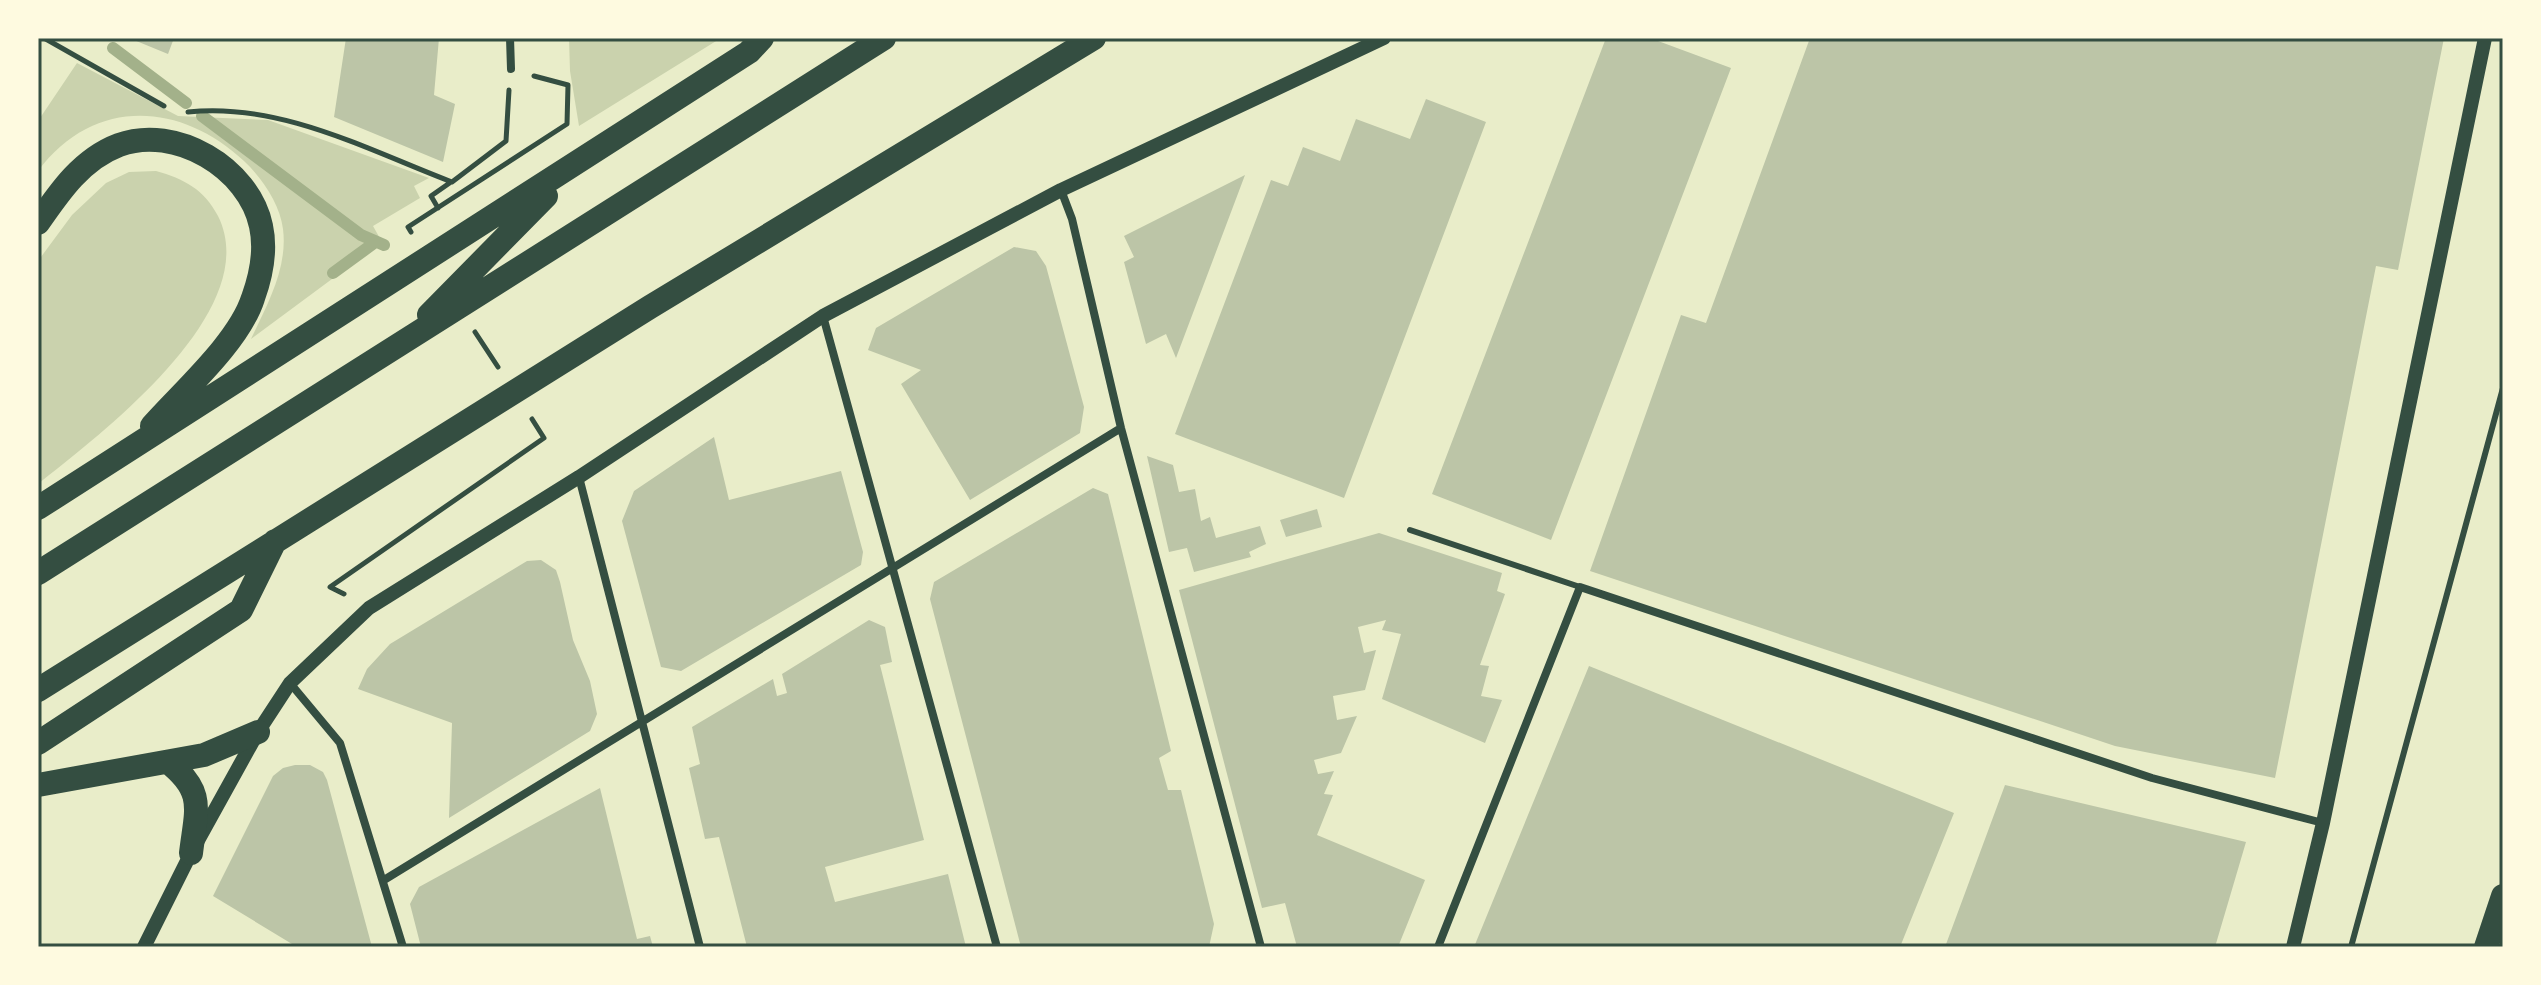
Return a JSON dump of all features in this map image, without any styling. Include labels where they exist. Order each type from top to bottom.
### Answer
[{"type":"highway","points":[[38,573],[884,38]]},
{"type":"highway","points":[[38,690],[276,539],[1094,38]]},
{"type":"highway","points":[[38,508],[576,165],[755,45]]},
{"type":"highway","points":[[38,223],[60,190],[85,164],[120,145],[154,138],[188,147],[223,167],[249,195],[261,226],[263,264],[252,301],[226,342],[132,449]]},
{"type":"highway","points":[[399,345],[576,165]]},
{"type":"highway","points":[[43,743],[241,610],[276,539]]},
{"type":"highway","points":[[38,785],[204,755],[258,732]]},
{"type":"highway","points":[[168,762],[188,778],[195,795],[191,853]]},
{"type":"highway","points":[[2486,947],[2503,896]]},
{"type":"street","points":[[510,38],[511,69]]},
{"type":"street","points":[[144,947],[191,853],[258,732],[290,683],[369,608],[579,477],[823,316],[1061,190],[1384,38]]},
{"type":"street","points":[[2293,947],[2323,823],[2485,38]]},
{"type":"street","points":[[1061,190],[1072,219],[1121,428],[1261,947]]},
{"type":"street","points":[[823,316],[895,567],[997,947]]},
{"type":"street","points":[[384,880],[1121,428]]},
{"type":"street","points":[[579,477],[700,947]]},
{"type":"street","points":[[1438,947],[1580,587],[2152,778],[2323,823]]},
{"type":"street","points":[[290,683],[340,743],[403,947]]},
{"type":"lane","points":[[755,45],[771,38]]},
{"type":"lane","points":[[2351,947],[2503,388]]},
{"type":"lane","points":[[1410,530],[1580,587]]},
{"type":"path","points":[[44,38],[176,113],[209,110],[276,116],[452,182]]},
{"type":"path","points":[[438,208],[431,196],[506,141],[511,69]]},
{"type":"green space","points":[[569,38],[721,38],[579,126],[570,71]]},
{"type":"green space","points":[[77,63],[178,116],[268,120],[429,178],[414,186],[420,198],[373,226],[382,242],[251,339],[275,286],[284,244],[281,220],[269,192],[251,168],[219,141],[193,127],[165,118],[138,116],[110,119],[84,130],[60,147],[38,171],[38,121]]},
{"type":"green space","points":[[156,171],[192,186],[218,216],[226,252],[219,290],[199,329],[170,366],[100,434],[38,484],[38,261],[72,215],[106,183],[129,172]]},
{"type":"building","points":[[129,38],[174,38],[168,54]]},
{"type":"building","points":[[346,38],[439,38],[434,95],[455,104],[443,162],[334,117]]},
{"type":"building","points":[[1606,38],[1650,38],[1731,68],[1551,540],[1432,494]]},
{"type":"building","points":[[1810,38],[2444,38],[2398,270],[2376,266],[2275,778],[2115,746],[1590,571],[1681,315],[1706,323]]},
{"type":"building","points":[[1426,99],[1486,122],[1344,498],[1175,434],[1271,180],[1288,186],[1303,147],[1340,161],[1356,119],[1410,139]]},
{"type":"building","points":[[1245,175],[1176,358],[1166,334],[1146,344],[1124,262],[1134,257],[1124,236]]},
{"type":"building","points":[[1014,247],[1036,251],[1046,266],[1084,407],[1080,433],[970,500],[901,384],[921,370],[868,350],[876,328]]},
{"type":"building","points":[[714,437],[729,500],[841,471],[863,552],[861,565],[681,671],[661,667],[622,521],[634,491]]},
{"type":"building","points":[[1147,456],[1173,465],[1179,492],[1195,489],[1201,521],[1210,517],[1216,538],[1260,526],[1266,544],[1249,552],[1251,557],[1194,572],[1187,548],[1169,552]]},
{"type":"building","points":[[1093,488],[1108,494],[1171,751],[1159,758],[1168,790],[1181,790],[1214,924],[1209,947],[1021,947],[930,599],[934,582]]},
{"type":"building","points":[[1317,509],[1322,527],[1286,537],[1280,520]]},
{"type":"building","points":[[1379,533],[1502,573],[1497,591],[1505,594],[1480,665],[1489,666],[1481,696],[1502,700],[1485,743],[1382,699],[1401,634],[1382,630],[1386,620],[1358,627],[1364,653],[1376,650],[1365,690],[1333,696],[1337,720],[1357,716],[1341,753],[1314,760],[1318,774],[1334,771],[1324,794],[1333,795],[1317,835],[1425,880],[1398,947],[1297,947],[1285,903],[1262,908],[1179,590]]},
{"type":"building","points":[[541,560],[556,570],[573,640],[590,681],[597,714],[590,731],[449,818],[452,723],[358,689],[367,669],[390,644],[527,561]]},
{"type":"building","points":[[869,620],[885,627],[892,662],[880,665],[924,840],[825,867],[835,902],[948,874],[966,947],[747,947],[719,837],[705,839],[689,768],[700,764],[692,727],[773,679],[777,696],[787,693],[782,674]]},
{"type":"building","points":[[1589,666],[1954,813],[1900,947],[1474,947]]},
{"type":"building","points":[[310,765],[323,772],[327,780],[372,947],[297,947],[213,896],[273,776],[283,768]]},
{"type":"building","points":[[2005,785],[2246,842],[2215,947],[1945,947]]},
{"type":"building","points":[[600,788],[637,939],[650,936],[653,947],[421,947],[410,904],[419,887]]},
{"type":"waterway","points":[[113,48],[186,103]]},
{"type":"waterway","points":[[202,116],[361,235],[384,245]]},
{"type":"waterway","points":[[333,273],[374,243]]}]
